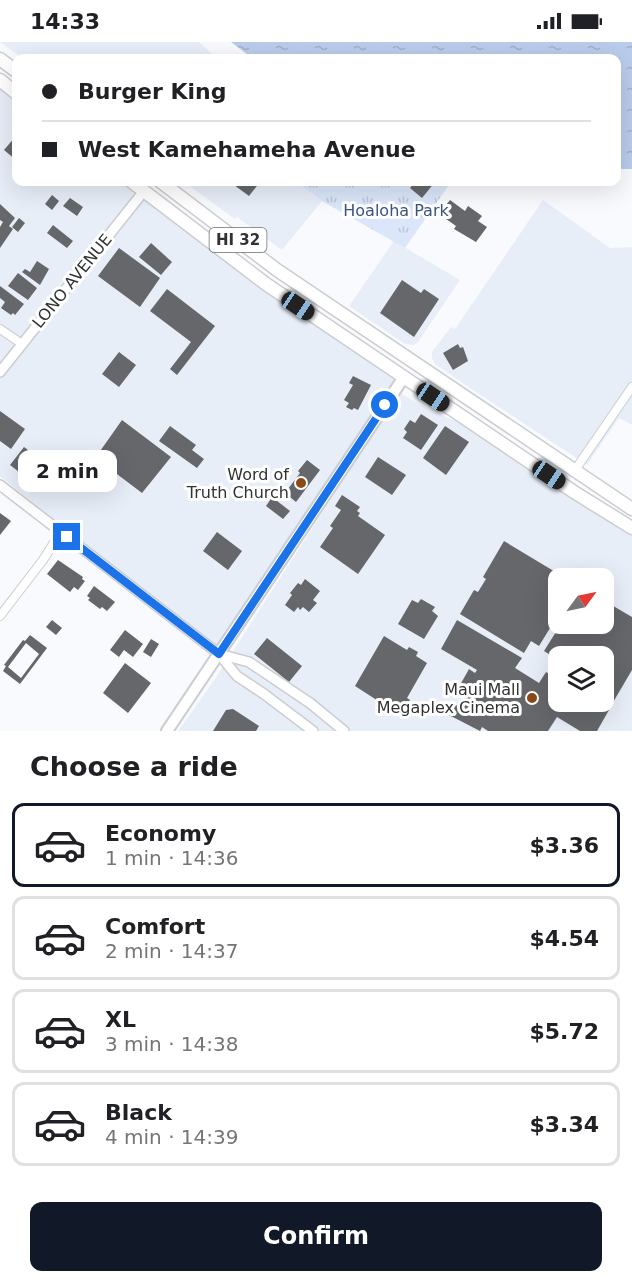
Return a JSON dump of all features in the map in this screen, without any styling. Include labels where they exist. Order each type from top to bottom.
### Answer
[{"type":"main road","points":[[0,80],[12,90]]},
{"type":"main road","name":"HI 32","points":[[147,186],[266,284],[565,486],[632,528]]},
{"type":"main road","name":"HI 32","points":[[165,186],[277,270],[632,509]]},
{"type":"main road","points":[[266,284],[277,270]]},
{"type":"main road","points":[[167,731],[415,363]]},
{"type":"main road","points":[[565,486],[575,470]]},
{"type":"street","name":"LONO AVENUE","points":[[0,372],[147,186]]},
{"type":"street","points":[[0,328],[22,344]]},
{"type":"street","points":[[575,470],[632,387]]},
{"type":"street","points":[[0,485],[219,654],[237,676],[313,731]]},
{"type":"street","points":[[0,616],[60,533]]},
{"type":"street","points":[[219,654],[249,662],[310,703],[344,731]]},
{"type":"shaded area","points":[[0,42],[199,42],[214,54],[16,54]]},
{"type":"shaded area","points":[[0,80],[12,90],[12,186],[138,186],[404,377],[219,654],[0,476]]},
{"type":"shaded area","points":[[190,186],[301,186],[322,201],[282,250],[237,217],[235,219]]},
{"type":"shaded area","points":[[543,200],[610,248],[632,247],[632,425],[619,418],[587,465],[435,364],[432,358],[432,352],[451,327],[455,329]]},
{"type":"shaded area","points":[[394,241],[460,280],[414,345],[405,344],[349,306]]},
{"type":"shaded area","points":[[402,394],[505,445],[632,528],[632,731],[178,731],[215,679],[399,395]]},
{"type":"green space","name":"Hoaloha Park","points":[[301,186],[448,186],[405,248],[322,201]]},
{"type":"water","points":[[231,42],[632,42],[632,169],[621,169],[621,54],[247,54]]},
{"type":"building","points":[[12,141],[12,157],[4,150]]},
{"type":"building","points":[[235,186],[257,186],[249,196]]},
{"type":"building","points":[[412,186],[432,186],[422,198],[410,188]]},
{"type":"building","points":[[52,195],[59,201],[52,210],[45,204]]},
{"type":"building","points":[[70,198],[83,207],[77,216],[63,206]]},
{"type":"building","points":[[450,200],[465,211],[468,206],[482,216],[478,221],[487,227],[476,242],[454,229],[456,226],[439,214]]},
{"type":"building","points":[[0,204],[15,218],[9,226],[13,229],[0,248],[0,227],[3,222],[0,220]]},
{"type":"building","points":[[19,218],[25,223],[18,232],[12,227]]},
{"type":"building","points":[[53,225],[73,241],[67,248],[47,233]]},
{"type":"building","points":[[151,243],[172,262],[161,275],[139,257]]},
{"type":"building","points":[[119,248],[160,278],[140,307],[98,276]]},
{"type":"building","points":[[37,261],[49,269],[40,285],[22,272],[25,269],[30,272]]},
{"type":"building","points":[[18,273],[37,288],[28,300],[8,286]]},
{"type":"building","points":[[402,280],[421,293],[424,289],[439,299],[414,337],[380,313]]},
{"type":"building","points":[[0,286],[24,304],[15,315],[1,308],[5,302],[0,298]]},
{"type":"building","points":[[167,289],[215,326],[177,375],[170,369],[191,342],[150,311]]},
{"type":"building","points":[[458,344],[460,348],[463,347],[468,361],[453,370],[443,353]]},
{"type":"building","points":[[119,352],[136,365],[119,387],[102,374]]},
{"type":"building","points":[[353,376],[371,385],[358,410],[346,407],[349,403],[344,400],[353,385],[349,383]]},
{"type":"building","points":[[0,411],[25,429],[11,449],[0,441]]},
{"type":"building","points":[[421,414],[438,425],[421,450],[403,438],[407,432],[404,429],[410,420],[415,423]]},
{"type":"building","points":[[122,420],[171,457],[142,493],[109,468],[104,474],[91,464]]},
{"type":"building","points":[[170,426],[196,445],[192,450],[204,459],[197,468],[159,441]]},
{"type":"building","points":[[445,426],[469,442],[446,475],[423,458]]},
{"type":"building","points":[[24,447],[36,456],[23,475],[10,465]]},
{"type":"building","points":[[378,457],[406,475],[392,495],[365,477]]},
{"type":"building","name":"Word of Truth Church","points":[[307,460],[320,470],[296,502],[285,493]]},
{"type":"building","points":[[342,495],[360,507],[357,511],[360,513],[358,516],[385,535],[358,574],[320,547],[333,528],[330,526],[341,510],[335,506]]},
{"type":"building","points":[[272,497],[290,511],[283,519],[266,506]]},
{"type":"building","points":[[0,513],[11,521],[0,535]]},
{"type":"building","points":[[217,532],[242,551],[228,570],[203,551]]},
{"type":"building","points":[[504,541],[549,568],[548,631],[539,646],[531,641],[524,653],[460,614],[474,590],[478,592],[486,579],[483,577]]},
{"type":"building","points":[[58,560],[83,577],[85,581],[78,590],[74,587],[70,592],[47,574]]},
{"type":"building","points":[[305,579],[320,591],[313,600],[317,603],[309,612],[303,607],[300,610],[298,607],[294,612],[285,605],[292,595],[290,593],[298,583],[301,585]]},
{"type":"building","points":[[94,586],[115,602],[107,611],[88,600],[90,598],[87,596]]},
{"type":"building","points":[[421,599],[435,607],[432,611],[438,616],[424,639],[398,624],[412,600],[418,603]]},
{"type":"building","points":[[614,606],[632,617],[632,670],[614,701],[614,646],[548,646],[548,654],[544,651],[555,634],[614,634]]},
{"type":"building","points":[[52,620],[62,628],[56,635],[46,627]]},
{"type":"building","points":[[457,620],[522,658],[515,668],[539,683],[546,672],[548,673],[548,712],[608,712],[597,731],[580,731],[557,717],[548,731],[488,731],[482,727],[480,731],[447,714],[453,703],[459,707],[469,690],[460,685],[469,669],[475,673],[477,670],[441,649]]},
{"type":"building","points":[[125,630],[143,644],[133,657],[124,650],[119,657],[110,650]]},
{"type":"building","points":[[30,635],[47,648],[20,684],[3,671],[6,666],[4,665],[23,640],[25,641]],"holes":[[[26,643],[39,654],[21,678],[8,667]]]},
{"type":"building","points":[[384,636],[407,650],[409,647],[418,652],[416,656],[427,663],[407,698],[410,700],[402,714],[355,686]]},
{"type":"building","points":[[267,638],[302,666],[289,682],[254,654]]},
{"type":"building","points":[[151,639],[159,644],[151,657],[143,652]]},
{"type":"building","points":[[125,663],[151,683],[128,713],[103,693]]},
{"type":"building","points":[[233,709],[259,726],[256,731],[213,731],[226,710]]},
{"type":"place","name":"Word of Truth Church","points":[[301,483]]},
{"type":"place","name":"Maui Mall Megaplex Cinema","points":[[532,698]]},
{"type":"route","points":[[67,537],[219,654],[385,405]]}]
